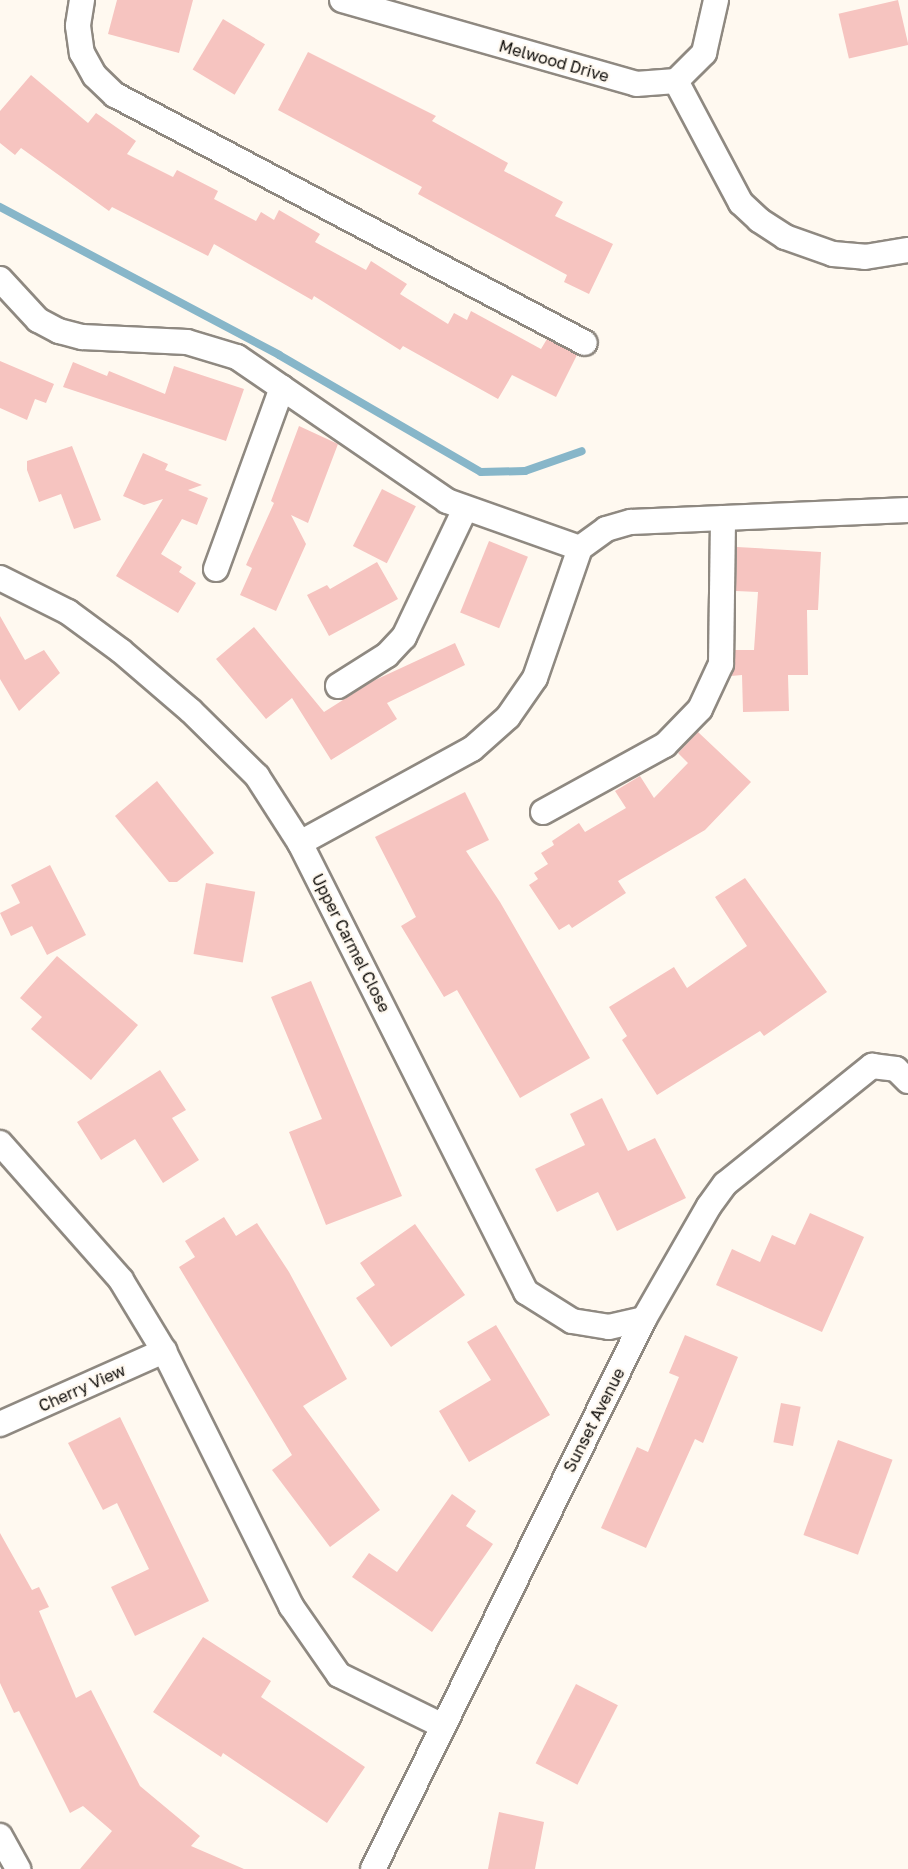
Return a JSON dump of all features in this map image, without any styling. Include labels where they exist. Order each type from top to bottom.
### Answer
[{"type":"street","points":[[82,0],[78,26],[82,52],[95,76],[115,95],[585,343]]},
{"type":"street","name":"Melwood Drive","points":[[342,0],[636,84],[676,81]]},
{"type":"street","points":[[716,0],[704,53],[676,81],[741,204],[759,220],[785,237],[832,254],[865,257],[908,250]]},
{"type":"street","points":[[0,279],[38,321],[59,331],[82,337],[187,342],[237,357],[465,509],[580,548]]},
{"type":"street","points":[[216,569],[282,388]]},
{"type":"street","points":[[338,686],[387,655],[404,637],[465,509]]},
{"type":"street","points":[[300,843],[472,749],[508,717],[535,678],[580,548],[606,529],[631,522],[908,510]]},
{"type":"street","points":[[543,813],[665,745],[700,709],[721,664],[723,518]]},
{"type":"street","name":"Upper Carmel Close","points":[[0,578],[68,612],[191,711],[257,776],[300,843],[526,1292],[572,1321],[609,1327],[644,1319]]},
{"type":"street","name":"Sunset Avenue","points":[[373,1869],[441,1725],[644,1319],[725,1184],[872,1066],[896,1069],[908,1081]]},
{"type":"street","points":[[0,1143],[121,1280],[164,1351],[291,1606],[339,1675],[441,1725]]},
{"type":"street","name":"Cherry View","points":[[0,1424],[164,1351]]},
{"type":"street","points":[[0,1836],[18,1869]]},
{"type":"building","points":[[117,0],[193,0],[179,53],[108,34]]},
{"type":"building","points":[[898,0],[908,45],[849,59],[839,14]]},
{"type":"building","points":[[223,19],[265,44],[235,95],[193,70]]},
{"type":"building","points":[[308,52],[436,116],[432,121],[508,163],[504,171],[563,202],[555,216],[613,244],[589,294],[564,282],[567,275],[418,194],[422,187],[278,110]]},
{"type":"building","points":[[31,75],[88,123],[96,113],[136,141],[127,154],[173,177],[177,170],[218,191],[214,199],[256,221],[261,212],[274,220],[279,210],[320,234],[315,242],[366,270],[371,261],[407,284],[400,294],[448,324],[454,313],[467,320],[471,311],[541,349],[547,339],[577,355],[556,397],[512,375],[498,399],[403,346],[400,350],[314,296],[312,300],[214,244],[208,256],[112,207],[109,211],[21,148],[15,155],[0,143],[0,111]]},
{"type":"building","points":[[0,361],[54,384],[46,403],[35,399],[27,420],[0,408]]},
{"type":"building","points":[[73,362],[107,376],[109,371],[165,394],[174,366],[244,389],[226,441],[63,387]]},
{"type":"building","points":[[299,426],[338,444],[308,523],[291,515],[306,544],[276,611],[240,595],[252,568],[246,565],[274,503],[271,501]]},
{"type":"building","points":[[72,446],[101,520],[74,529],[61,494],[39,502],[27,470],[27,461]]},
{"type":"building","points":[[143,453],[168,464],[165,470],[202,485],[188,490],[208,498],[197,525],[182,519],[161,554],[182,567],[179,572],[196,583],[178,613],[116,576],[163,499],[144,505],[123,496]]},
{"type":"building","points":[[382,489],[416,506],[387,563],[353,546]]},
{"type":"building","points":[[489,541],[528,557],[499,628],[460,612]]},
{"type":"building","points":[[737,547],[821,552],[818,610],[807,610],[808,675],[788,675],[789,711],[743,712],[742,675],[731,676],[735,650],[754,650],[758,592],[736,591]]},
{"type":"building","points":[[377,562],[398,599],[329,636],[307,595],[327,585],[330,589]]},
{"type":"building","points":[[0,616],[25,660],[44,650],[60,673],[19,711],[0,679]]},
{"type":"building","points":[[254,627],[324,712],[373,681],[455,643],[465,665],[387,703],[397,719],[331,760],[292,698],[266,719],[216,659]]},
{"type":"building","points":[[698,732],[751,782],[705,830],[618,881],[626,893],[572,928],[569,924],[559,930],[529,885],[538,879],[534,873],[548,864],[541,853],[554,845],[552,841],[579,823],[585,832],[626,808],[615,791],[640,776],[654,798],[688,763],[678,753]]},
{"type":"building","points":[[157,781],[214,853],[177,882],[169,882],[115,816]]},
{"type":"building","points":[[465,792],[489,840],[466,851],[500,902],[590,1058],[520,1098],[457,990],[444,997],[401,926],[416,917],[375,837]]},
{"type":"building","points":[[50,865],[86,935],[47,955],[32,926],[11,936],[0,913],[20,903],[11,885]]},
{"type":"building","points":[[745,878],[827,992],[764,1036],[760,1031],[657,1095],[622,1040],[627,1036],[609,1007],[674,967],[687,988],[747,946],[715,897]]},
{"type":"building","points":[[206,883],[255,892],[243,963],[193,954]]},
{"type":"building","points":[[57,956],[138,1025],[91,1080],[31,1029],[42,1017],[20,998]]},
{"type":"building","points":[[311,981],[402,1196],[326,1225],[289,1132],[322,1119],[271,997]]},
{"type":"building","points":[[160,1070],[186,1110],[172,1118],[199,1160],[163,1183],[135,1139],[101,1160],[77,1122]]},
{"type":"building","points":[[602,1098],[628,1151],[655,1138],[686,1198],[617,1231],[598,1192],[557,1212],[535,1169],[585,1145],[570,1114]]},
{"type":"building","points":[[810,1213],[864,1237],[822,1332],[716,1285],[732,1249],[760,1262],[772,1235],[795,1245]]},
{"type":"building","points":[[224,1217],[236,1236],[257,1223],[289,1272],[347,1379],[303,1406],[380,1510],[330,1547],[272,1470],[292,1455],[179,1267],[195,1257],[185,1241]]},
{"type":"building","points":[[415,1224],[465,1295],[391,1347],[356,1298],[375,1285],[360,1263]]},
{"type":"building","points":[[496,1325],[550,1415],[469,1462],[439,1411],[491,1380],[467,1342]]},
{"type":"building","points":[[685,1335],[738,1357],[703,1443],[695,1439],[646,1548],[601,1528],[637,1447],[648,1452],[679,1377],[669,1373]]},
{"type":"building","points":[[781,1403],[801,1407],[793,1446],[773,1442]]},
{"type":"building","points":[[120,1417],[209,1601],[135,1636],[111,1587],[149,1569],[117,1503],[103,1510],[68,1443]]},
{"type":"building","points":[[838,1440],[893,1460],[858,1555],[803,1535]]},
{"type":"building","points":[[452,1494],[476,1511],[466,1526],[493,1544],[432,1632],[352,1577],[369,1553],[397,1572]]},
{"type":"building","points":[[0,1533],[32,1590],[39,1587],[49,1607],[39,1611],[76,1698],[91,1690],[140,1786],[200,1836],[191,1846],[244,1869],[80,1869],[112,1831],[83,1806],[70,1813],[19,1711],[14,1713],[0,1683]]},
{"type":"building","points":[[203,1637],[271,1681],[261,1697],[365,1767],[327,1823],[223,1753],[221,1757],[153,1712]]},
{"type":"building","points":[[576,1684],[618,1705],[577,1785],[536,1763]]},
{"type":"building","points":[[499,1812],[544,1822],[535,1869],[488,1869]]},
{"type":"waterway","points":[[0,207],[279,355],[481,472],[525,471],[582,451]]}]
